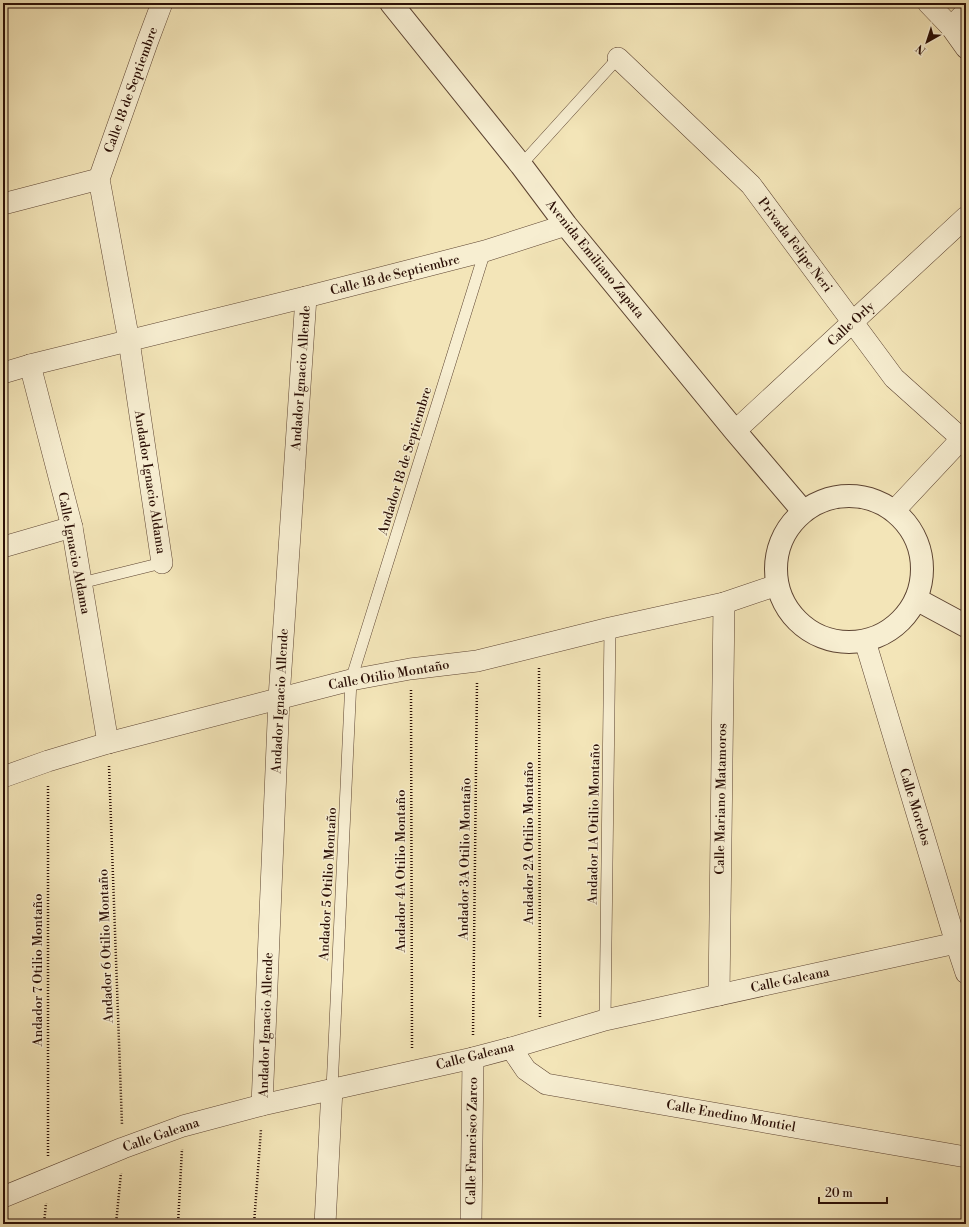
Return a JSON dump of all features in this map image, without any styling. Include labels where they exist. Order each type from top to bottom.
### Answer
[{"type":"street","name":"Calle 18 de Septiembre","points":[[99,179],[162,3]]},
{"type":"street","name":"Avenida Emiliano Zapata","points":[[391,3],[521,165],[566,225],[735,431],[803,511]]},
{"type":"street","points":[[928,3],[951,27],[966,48]]},
{"type":"street","points":[[951,27],[966,12]]},
{"type":"street","name":"Privada Felipe Neri","points":[[618,58],[751,185],[894,378],[964,436]]},
{"type":"street","points":[[3,204],[99,179],[129,341]]},
{"type":"street","name":"Calle Orly","points":[[735,431],[966,217]]},
{"type":"street","name":"Calle 18 de Septiembre","points":[[3,373],[485,251],[566,225]]},
{"type":"street","name":"Andador Ignacio Allende","points":[[262,1105],[279,698],[306,297]]},
{"type":"street","name":"Andador Ignacio Aldama","points":[[129,341],[162,563]]},
{"type":"street","name":"Calle Ignacio Aldama","points":[[30,365],[72,527],[108,743]]},
{"type":"street","points":[[894,511],[964,436]]},
{"type":"street","points":[[849,496],[873,500],[894,511],[911,530],[920,552],[922,576],[916,599],[903,618],[886,633],[865,641],[842,642],[820,636],[800,624],[786,606],[777,585],[776,564],[779,544],[789,526],[803,511],[824,500],[849,496]]},
{"type":"street","points":[[3,547],[72,527]]},
{"type":"street","name":"Calle Otilio Montaño","points":[[3,777],[48,761],[108,743],[351,680],[410,669],[477,661],[724,602],[777,585]]},
{"type":"street","points":[[916,599],[966,626]]},
{"type":"street","name":"Calle Mariano Matamoros","points":[[719,995],[724,602]]},
{"type":"street","name":"Calle Morelos","points":[[865,641],[966,973]]},
{"type":"street","name":"Calle Galeana","points":[[3,1197],[123,1148],[183,1126],[262,1105],[473,1058],[540,1040],[605,1020],[956,943]]},
{"type":"street","name":"Calle Enedino Montiel","points":[[511,1048],[526,1070],[546,1084],[966,1157]]},
{"type":"street","name":"Calle Francisco Zarco","points":[[471,1224],[473,1058]]},
{"type":"street","points":[[325,1224],[332,1089]]},
{"type":"lane","points":[[521,165],[618,58]]},
{"type":"lane","name":"Andador 18 de Septiembre","points":[[351,680],[485,251]]},
{"type":"lane","name":"Andador Ignacio Aldama","points":[[81,583],[162,563]]},
{"type":"lane","name":"Andador 1A Otilio Montaño","points":[[605,1020],[610,628]]},
{"type":"lane","name":"Andador 5 Otilio Montaño","points":[[332,1089],[351,680]]},
{"type":"path","name":"Andador 2A Otilio Montaño","points":[[539,646],[540,1040]]},
{"type":"path","name":"Andador 3A Otilio Montaño","points":[[473,1058],[477,661]]},
{"type":"path","name":"Andador 4A Otilio Montaño","points":[[410,669],[412,1072]]},
{"type":"path","name":"Andador 6 Otilio Montaño","points":[[108,743],[123,1148],[116,1224]]},
{"type":"path","name":"Andador 7 Otilio Montaño","points":[[48,761],[48,1179]]},
{"type":"path","points":[[254,1224],[262,1105]]},
{"type":"path","points":[[178,1224],[183,1126]]}]
